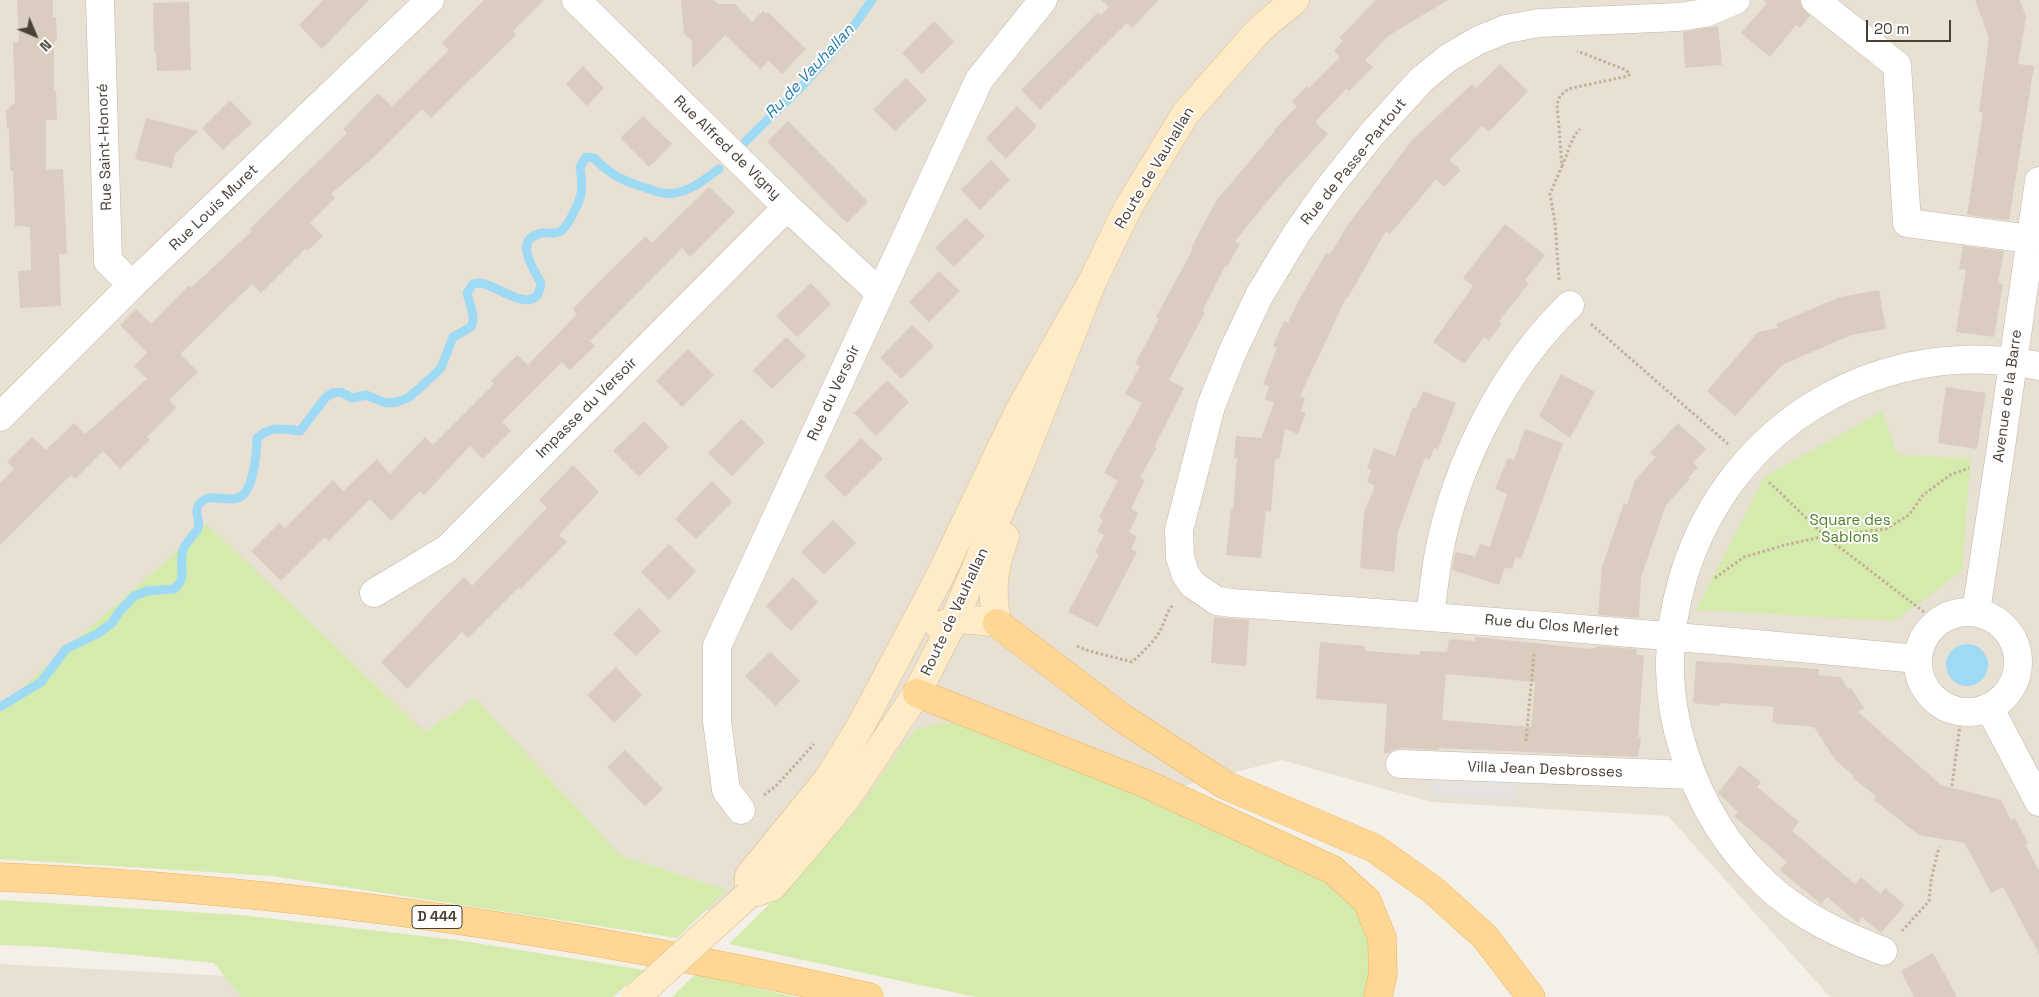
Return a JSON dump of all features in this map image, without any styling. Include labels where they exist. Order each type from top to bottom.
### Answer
[{"type":"main road","name":"Route de Vauhallan","points":[[748,894],[749,876],[828,779],[860,727],[973,510],[1018,413],[1092,282],[1129,206],[1186,113],[1260,29],[1295,0]]},
{"type":"main road","name":"Route de Vauhallan","points":[[636,997],[748,894],[772,887],[849,795],[917,693],[954,620],[1020,464],[1092,282]]},
{"type":"main road","points":[[997,623],[992,598],[997,558],[1022,493],[1020,464]]},
{"type":"main road","points":[[1378,997],[1383,974],[1382,938],[1367,901],[1333,870],[1144,783],[917,693],[907,666],[906,639],[954,620],[964,619],[997,623],[1121,717],[1225,785],[1374,848],[1433,890],[1485,937],[1531,997]]},
{"type":"main road","name":"D 444","points":[[0,878],[150,885],[379,908],[565,936],[789,979],[869,997]]},
{"type":"street","name":"Rue Saint-Honoré","points":[[100,0],[108,261],[132,285]]},
{"type":"street","name":"Rue Louis Muret","points":[[0,417],[132,285],[430,0]]},
{"type":"street","name":"Rue Alfred de Vigny","points":[[576,0],[786,207],[880,293]]},
{"type":"street","name":"Rue du Versoir","points":[[741,810],[726,790],[716,721],[717,646],[978,80],[1043,0]]},
{"type":"street","name":"Rue de Passe-Partout","points":[[1192,584],[1185,573],[1180,556],[1179,530],[1211,406],[1232,353],[1260,296],[1297,233],[1328,189],[1371,135],[1415,87],[1448,58],[1477,40],[1506,28],[1539,23],[1679,18],[1705,13],[1736,0]]},
{"type":"street","points":[[1815,0],[1897,64],[1907,222],[2030,240]]},
{"type":"street","name":"Avenue de la Barre","points":[[1976,612],[2001,447],[2026,363],[2030,240],[2039,180]]},
{"type":"street","name":"Impasse du Versoir","points":[[374,593],[447,549],[786,207]]},
{"type":"street","points":[[1430,616],[1439,551],[1452,506],[1473,449],[1492,408],[1519,366],[1550,324],[1570,306]]},
{"type":"street","points":[[1883,952],[1842,935],[1803,913],[1767,885],[1736,852],[1711,816],[1691,775],[1677,731],[1670,685],[1671,636],[1674,607],[1691,550],[1718,498],[1747,460],[1778,429],[1821,400],[1870,376],[1915,364],[1969,358],[2026,363]]},
{"type":"street","name":"Rue du Clos Merlet","points":[[1192,584],[1217,601],[1232,604],[1430,616],[1918,659]]},
{"type":"street","points":[[1962,612],[1976,612],[1990,617],[2003,626],[2012,639],[2017,654],[2017,670],[2012,685],[2002,698],[1989,707],[1976,711],[1962,711],[1948,707],[1935,700],[1925,688],[1919,674],[1918,659],[1920,645],[1927,632],[1937,622],[1949,615],[1962,612]]},
{"type":"street","points":[[1989,707],[2039,802]]},
{"type":"street","name":"Villa Jean Desbrosses","points":[[1400,764],[1691,775]]},
{"type":"path","points":[[1562,166],[1557,104],[1560,96],[1568,89],[1630,74],[1626,70],[1573,49]]},
{"type":"path","points":[[1570,306],[1559,278],[1555,223],[1550,194],[1568,154],[1574,135],[1580,129]]},
{"type":"path","points":[[1713,580],[1744,557],[1825,536],[1886,529],[1909,515],[1923,495],[1950,475],[1976,466],[2001,447]]},
{"type":"path","points":[[1068,641],[1086,650],[1132,662],[1147,649],[1160,630],[1169,608],[1192,584]]},
{"type":"path","points":[[1524,769],[1536,625]]},
{"type":"path","points":[[1952,786],[1962,711]]},
{"type":"path","points":[[1883,952],[1929,901],[1931,880],[1939,847]]},
{"type":"shaded area","points":[[0,0],[2039,0],[2039,997],[1830,997],[1668,816],[1431,802],[1282,760],[660,923],[0,815]]},
{"type":"shaded area","points":[[1434,775],[1518,776],[1518,799],[1433,798]]},
{"type":"shaded area","points":[[0,964],[226,976],[250,997],[0,997]]},
{"type":"green space","name":"Square des Sablons","points":[[1882,411],[1898,455],[1971,458],[1962,571],[1895,621],[1696,610],[1764,477]]},
{"type":"green space","points":[[207,524],[425,732],[475,698],[621,856],[727,890],[677,938],[272,876],[0,859],[0,707]]},
{"type":"green space","points":[[942,723],[966,725],[1308,866],[1355,897],[1371,948],[1371,973],[1365,997],[976,997],[729,944],[812,862],[862,804],[901,747],[917,729]]},
{"type":"green space","points":[[0,900],[240,915],[457,940],[644,970],[613,997],[241,997],[214,963],[52,947],[0,945]]},
{"type":"green space","points":[[696,974],[795,997],[672,997]]},
{"type":"water","points":[[1967,644],[1982,650],[1988,665],[1982,680],[1967,686],[1952,680],[1946,665],[1952,650]]},
{"type":"building","points":[[17,0],[53,0],[53,17],[56,17],[57,41],[54,41],[54,91],[56,91],[57,120],[46,120],[46,170],[63,169],[67,254],[59,254],[61,306],[20,308],[18,271],[31,270],[30,227],[15,226],[13,171],[10,171],[9,129],[7,129],[6,111],[15,102],[13,42],[19,42]]},
{"type":"building","points":[[323,0],[369,0],[322,49],[299,25]]},
{"type":"building","points":[[484,0],[544,0],[513,31],[516,35],[431,118],[422,109],[374,157],[331,194],[335,198],[310,223],[323,236],[307,251],[305,249],[261,293],[252,284],[180,354],[198,372],[169,400],[176,408],[147,437],[150,440],[120,469],[103,451],[75,479],[71,475],[0,545],[0,483],[14,469],[7,462],[32,437],[46,450],[74,423],[85,434],[147,379],[134,366],[147,353],[120,325],[136,309],[151,324],[189,285],[191,288],[252,231],[250,229],[347,133],[343,129],[378,93],[392,106],[449,50],[442,43]]},
{"type":"building","points":[[681,0],[714,0],[718,4],[735,4],[752,22],[763,11],[766,14],[768,12],[806,49],[782,74],[769,61],[760,69],[725,35],[692,69],[692,41],[684,34]]},
{"type":"building","points":[[1101,0],[1159,0],[1132,28],[1127,23],[1040,110],[1021,90],[1098,12],[1101,15],[1109,7]]},
{"type":"building","points":[[1376,0],[1448,0],[1388,36],[1365,60],[1373,67],[1349,91],[1346,89],[1315,122],[1328,134],[1281,185],[1235,241],[1240,244],[1227,267],[1225,266],[1202,311],[1205,312],[1169,380],[1184,388],[1154,447],[1157,448],[1140,477],[1145,480],[1131,509],[1138,513],[1129,532],[1137,537],[1131,549],[1137,552],[1098,627],[1068,612],[1099,555],[1095,553],[1104,535],[1097,531],[1103,520],[1099,517],[1118,481],[1104,473],[1142,403],[1125,394],[1140,366],[1135,364],[1159,319],[1156,317],[1193,249],[1191,248],[1216,201],[1274,130],[1297,106],[1292,102],[1340,57],[1334,51],[1343,41],[1339,38]]},
{"type":"building","points":[[1763,0],[1800,0],[1801,6],[1810,16],[1800,28],[1796,25],[1770,57],[1741,33],[1767,3]]},
{"type":"building","points":[[1975,0],[2020,0],[2026,17],[2018,64],[2034,66],[2009,220],[1967,215],[1983,113],[1979,112],[1989,38]]},
{"type":"building","points":[[189,2],[191,70],[157,71],[156,52],[154,52],[153,3]]},
{"type":"building","points":[[934,21],[954,42],[922,74],[902,53]]},
{"type":"building","points":[[1718,26],[1722,65],[1685,68],[1683,32]]},
{"type":"building","points":[[1500,64],[1528,91],[1489,132],[1482,126],[1449,160],[1461,170],[1444,187],[1436,179],[1390,234],[1386,231],[1346,298],[1300,396],[1305,398],[1301,411],[1306,413],[1298,434],[1285,429],[1280,457],[1275,460],[1271,512],[1266,511],[1261,558],[1226,555],[1231,509],[1233,509],[1237,458],[1234,458],[1236,436],[1261,438],[1274,403],[1265,399],[1269,386],[1263,384],[1277,348],[1273,346],[1284,321],[1288,323],[1326,253],[1330,255],[1347,226],[1412,140],[1472,84],[1476,88]]},
{"type":"building","points":[[583,66],[604,88],[587,106],[566,84]]},
{"type":"building","points":[[906,78],[927,100],[895,131],[873,110]]},
{"type":"building","points":[[230,100],[252,123],[223,150],[202,128]]},
{"type":"building","points":[[1017,106],[1037,126],[1006,159],[986,138]]},
{"type":"building","points":[[643,116],[672,144],[649,167],[620,138]]},
{"type":"building","points":[[146,118],[198,131],[175,154],[172,168],[135,159]]},
{"type":"building","points":[[788,121],[868,202],[847,223],[767,142]]},
{"type":"building","points":[[991,160],[1010,180],[980,210],[961,190]]},
{"type":"building","points":[[709,187],[735,212],[690,257],[682,248],[590,341],[595,346],[570,370],[562,362],[502,422],[511,431],[483,459],[470,446],[424,495],[420,491],[391,521],[370,499],[329,541],[325,537],[281,581],[251,551],[279,523],[285,528],[333,480],[343,491],[377,459],[390,474],[425,437],[433,445],[494,384],[491,381],[517,355],[528,365],[577,314],[573,309],[604,277],[646,236],[652,243]]},
{"type":"building","points":[[966,218],[985,236],[954,267],[935,248]]},
{"type":"building","points":[[1505,224],[1545,255],[1525,280],[1529,283],[1499,321],[1502,323],[1489,341],[1484,337],[1464,364],[1433,342],[1473,286],[1463,278]]},
{"type":"building","points":[[1963,246],[2004,251],[1998,283],[2003,284],[1994,337],[1956,332],[1966,270],[1959,269]]},
{"type":"building","points":[[939,271],[960,291],[929,322],[909,302]]},
{"type":"building","points":[[811,283],[831,304],[797,337],[776,316]]},
{"type":"building","points":[[1879,290],[1886,329],[1851,335],[1782,365],[1735,416],[1707,391],[1758,332],[1778,328],[1776,324],[1840,297]]},
{"type":"building","points":[[912,325],[934,346],[901,379],[880,358]]},
{"type":"building","points":[[786,337],[806,356],[772,389],[753,370]]},
{"type":"building","points":[[688,349],[714,375],[682,407],[656,381]]},
{"type":"building","points":[[1561,374],[1595,392],[1570,438],[1539,416]]},
{"type":"building","points":[[887,380],[909,402],[876,436],[854,413]]},
{"type":"building","points":[[1946,387],[1986,393],[1977,449],[1938,443]]},
{"type":"building","points":[[1423,391],[1456,403],[1438,449],[1434,448],[1430,460],[1425,458],[1398,531],[1394,572],[1360,568],[1364,513],[1375,486],[1367,482],[1371,470],[1367,468],[1374,448],[1395,456],[1413,407],[1416,408]]},
{"type":"building","points":[[741,419],[765,442],[732,476],[708,453]]},
{"type":"building","points":[[644,421],[669,447],[639,477],[613,451]]},
{"type":"building","points":[[1678,423],[1706,449],[1693,463],[1698,467],[1688,478],[1690,479],[1666,505],[1641,577],[1639,618],[1598,615],[1602,567],[1624,503],[1627,505],[1635,480],[1656,457],[1650,453]]},
{"type":"building","points":[[1525,429],[1563,443],[1521,559],[1516,557],[1512,569],[1505,567],[1499,585],[1452,570],[1455,552],[1475,556],[1480,544],[1490,547],[1507,494],[1495,489],[1508,458],[1514,460]]},
{"type":"building","points":[[861,438],[883,459],[845,497],[824,476]]},
{"type":"building","points":[[573,465],[599,492],[559,535],[567,542],[521,589],[519,587],[468,638],[462,632],[407,689],[381,662],[464,577],[472,586],[547,508],[539,500]]},
{"type":"building","points":[[712,481],[732,502],[696,539],[675,519]]},
{"type":"building","points":[[833,520],[856,543],[824,574],[801,552]]},
{"type":"building","points":[[669,544],[696,571],[669,600],[641,572]]},
{"type":"building","points":[[793,577],[818,602],[791,631],[766,606]]},
{"type":"building","points":[[639,608],[661,631],[636,656],[613,634]]},
{"type":"building","points":[[1214,617],[1249,620],[1246,666],[1211,663]]},
{"type":"building","points":[[1475,637],[1591,649],[1596,648],[1596,646],[1637,649],[1636,655],[1644,655],[1638,737],[1641,737],[1638,757],[1439,748],[1439,750],[1401,748],[1384,753],[1387,704],[1316,699],[1320,642],[1365,646],[1365,651],[1420,655],[1420,651],[1447,652],[1449,639],[1475,641]],"holes":[[[1446,674],[1535,682],[1531,727],[1442,720]]]},
{"type":"building","points":[[770,652],[800,681],[776,706],[745,676]]},
{"type":"building","points":[[1696,661],[1819,669],[1819,675],[1840,677],[1848,689],[1851,688],[1864,708],[1858,712],[1941,785],[2001,800],[2011,820],[2015,818],[2028,843],[2025,844],[2039,871],[2039,954],[2003,887],[1991,893],[1965,843],[1919,835],[1911,829],[1873,799],[1876,796],[1853,778],[1854,776],[1836,761],[1814,727],[1772,723],[1774,707],[1720,703],[1720,706],[1693,703]]},
{"type":"building","points":[[616,667],[642,695],[614,723],[587,695]]},
{"type":"building","points":[[625,750],[663,789],[645,806],[607,767]]},
{"type":"building","points":[[1740,765],[1761,782],[1757,787],[1799,822],[1792,831],[1855,884],[1861,877],[1881,894],[1885,888],[1905,905],[1881,933],[1862,917],[1858,923],[1827,897],[1821,904],[1780,870],[1787,862],[1734,816],[1738,812],[1718,793]]},
{"type":"building","points":[[1933,953],[1957,997],[1914,997],[1901,971]]},
{"type":"waterway","name":"Ru de Vauhallan","points":[[745,142],[802,86],[846,37],[872,0]]},
{"type":"waterway","name":"Ru de Vauhallan","points":[[0,707],[41,682],[66,649],[97,634],[112,623],[119,612],[134,596],[147,591],[174,589],[182,575],[183,550],[198,528],[198,506],[208,498],[233,499],[239,498],[244,494],[253,475],[257,438],[262,434],[282,429],[300,431],[326,397],[333,393],[341,392],[352,398],[366,395],[386,403],[408,398],[441,368],[453,337],[471,327],[473,315],[467,293],[473,284],[481,283],[488,285],[524,300],[532,299],[538,294],[541,283],[527,254],[528,241],[533,236],[542,233],[559,232],[567,225],[582,191],[580,167],[586,157],[594,158],[620,178],[657,192],[671,194],[693,187],[719,169]]}]
